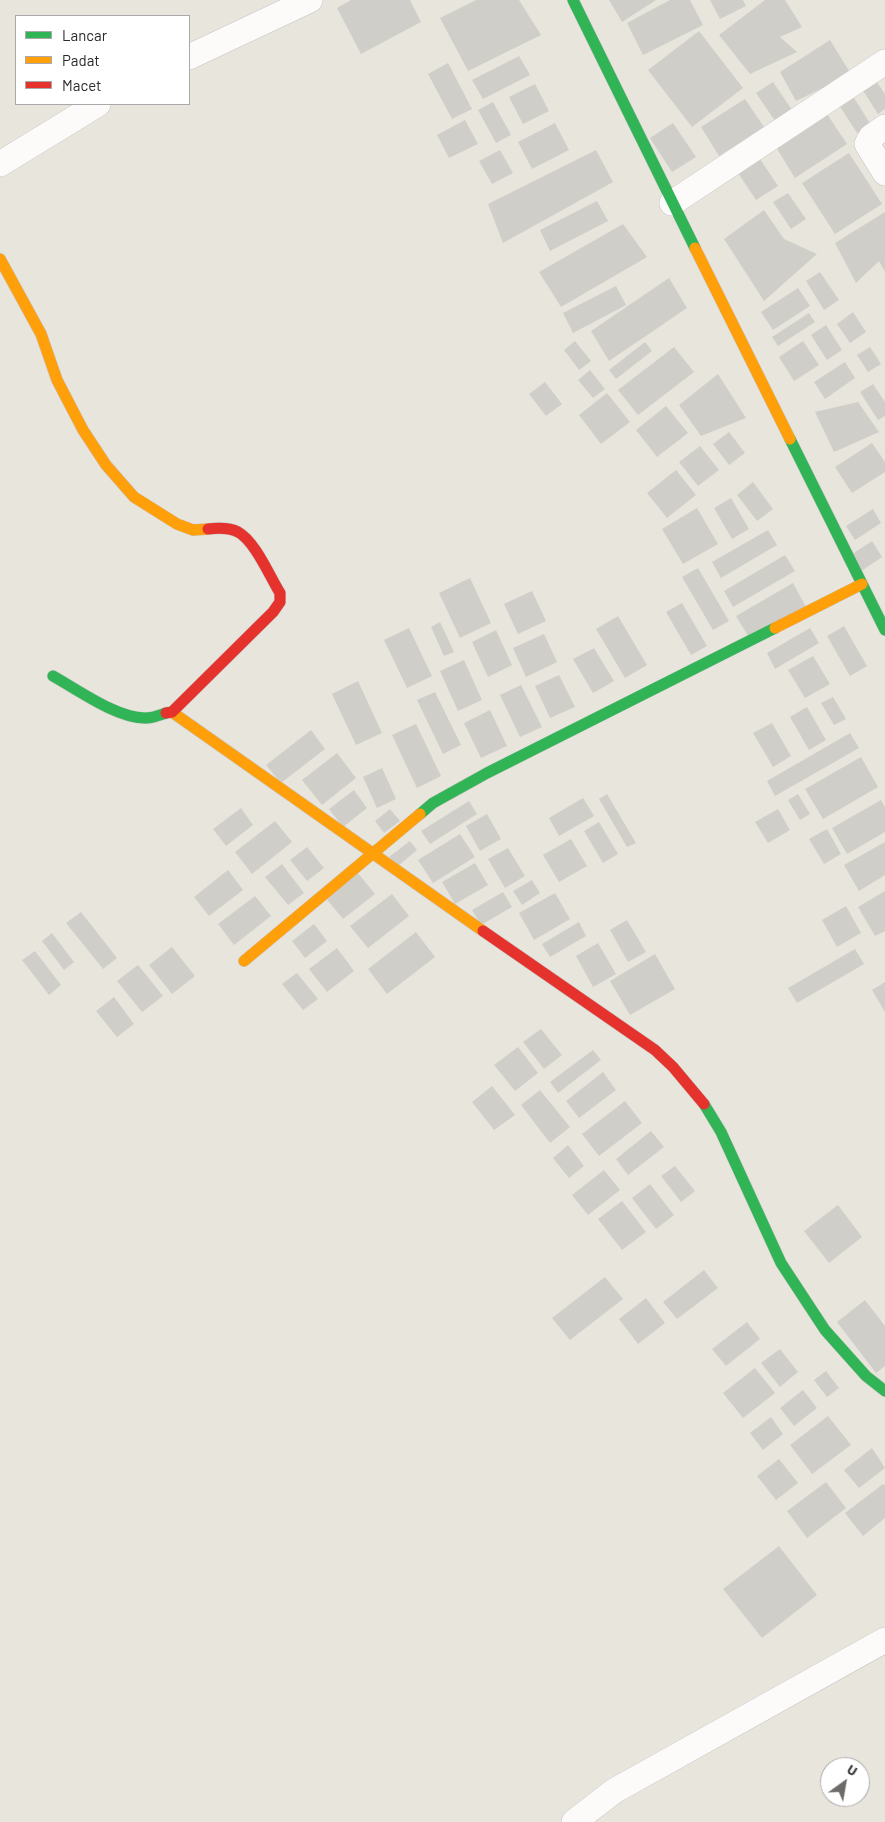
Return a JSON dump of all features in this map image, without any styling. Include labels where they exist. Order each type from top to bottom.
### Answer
[{"type":"street","points":[[190,57],[310,0]]},
{"type":"street","points":[[574,0],[672,203],[838,532],[885,630]]},
{"type":"street","points":[[672,203],[885,62]]},
{"type":"street","points":[[0,164],[96,105]]},
{"type":"street","points":[[885,127],[871,137],[866,144],[885,173]]},
{"type":"street","points":[[0,259],[41,334],[57,380],[83,430],[106,466],[134,497],[177,524],[193,530],[219,528],[238,532],[248,541],[257,554],[280,593],[280,602],[273,612],[172,712],[146,718],[128,715],[112,709],[53,676]]},
{"type":"street","points":[[244,961],[433,803],[487,772],[587,724],[862,584]]},
{"type":"street","points":[[172,712],[372,854],[655,1050],[673,1067],[702,1100],[721,1132],[781,1262],[825,1330],[866,1376],[885,1391]]},
{"type":"street","points":[[574,1822],[614,1791],[885,1640]]},
{"type":"building","points":[[351,0],[410,0],[421,22],[361,54],[337,8]]},
{"type":"building","points":[[476,0],[519,0],[541,35],[468,71],[440,18]]},
{"type":"building","points":[[609,0],[656,0],[622,22]]},
{"type":"building","points":[[670,0],[690,0],[703,25],[643,55],[627,23]]},
{"type":"building","points":[[710,0],[743,0],[746,6],[720,19]]},
{"type":"building","points":[[765,0],[785,0],[802,27],[780,37],[797,52],[750,74],[719,35]]},
{"type":"building","points":[[699,31],[743,88],[692,127],[648,70]]},
{"type":"building","points":[[830,40],[851,74],[796,101],[780,72]]},
{"type":"building","points":[[519,56],[530,75],[483,99],[472,80]]},
{"type":"building","points":[[448,63],[472,109],[452,119],[428,74]]},
{"type":"building","points":[[876,81],[885,94],[885,109],[878,114],[862,89]]},
{"type":"building","points":[[773,82],[792,110],[775,121],[756,93]]},
{"type":"building","points":[[535,84],[549,111],[523,124],[509,97]]},
{"type":"building","points":[[851,93],[871,125],[857,133],[837,102]]},
{"type":"building","points":[[745,99],[764,127],[719,156],[701,127]]},
{"type":"building","points":[[493,102],[511,135],[496,143],[478,110]]},
{"type":"building","points":[[825,111],[847,144],[795,178],[774,144]]},
{"type":"building","points":[[465,120],[478,144],[449,158],[437,135]]},
{"type":"building","points":[[555,123],[569,150],[532,169],[518,142]]},
{"type":"building","points":[[673,123],[696,157],[672,172],[650,138]]},
{"type":"building","points":[[500,150],[513,173],[492,184],[479,161]]},
{"type":"building","points":[[596,150],[613,182],[503,243],[488,204]]},
{"type":"building","points":[[849,153],[882,204],[835,234],[802,183]]},
{"type":"building","points":[[760,159],[778,186],[756,200],[738,173]]},
{"type":"building","points":[[788,193],[806,219],[791,229],[773,202]]},
{"type":"building","points":[[597,201],[608,221],[550,251],[540,230]]},
{"type":"building","points":[[764,210],[784,239],[817,254],[764,301],[724,239]]},
{"type":"building","points":[[885,212],[885,272],[879,261],[856,283],[835,243]]},
{"type":"building","points":[[623,224],[647,257],[561,307],[539,272]]},
{"type":"building","points":[[820,272],[839,300],[824,310],[806,281]]},
{"type":"building","points":[[669,278],[687,308],[609,361],[591,331]]},
{"type":"building","points":[[616,286],[626,305],[573,333],[563,313]]},
{"type":"building","points":[[798,288],[810,306],[773,330],[761,312]]},
{"type":"building","points":[[853,312],[866,332],[850,343],[837,324]]},
{"type":"building","points":[[809,313],[815,322],[778,346],[772,337]]},
{"type":"building","points":[[826,325],[842,350],[827,360],[811,335]]},
{"type":"building","points":[[575,341],[591,361],[579,370],[564,350]]},
{"type":"building","points":[[803,341],[819,365],[794,381],[779,357]]},
{"type":"building","points":[[645,342],[652,351],[616,379],[609,370]]},
{"type":"building","points":[[674,347],[694,372],[638,415],[618,390]]},
{"type":"building","points":[[870,347],[881,364],[868,372],[857,355]]},
{"type":"building","points":[[845,362],[855,378],[825,399],[814,382]]},
{"type":"building","points":[[590,370],[605,389],[593,398],[578,380]]},
{"type":"building","points":[[718,374],[746,418],[701,436],[679,405]]},
{"type":"building","points":[[545,382],[562,404],[546,416],[529,394]]},
{"type":"building","points":[[873,384],[885,402],[885,416],[878,420],[860,392]]},
{"type":"building","points":[[607,393],[630,422],[601,444],[579,415]]},
{"type":"building","points":[[858,402],[879,432],[834,452],[815,412]]},
{"type":"building","points":[[666,406],[688,433],[657,457],[636,430]]},
{"type":"building","points":[[729,432],[745,453],[729,465],[713,444]]},
{"type":"building","points":[[872,443],[885,462],[885,472],[852,493],[835,467]]},
{"type":"building","points":[[700,446],[719,470],[698,486],[679,462]]},
{"type":"building","points":[[676,470],[696,495],[667,518],[647,493]]},
{"type":"building","points":[[753,482],[773,509],[757,521],[737,495]]},
{"type":"building","points":[[731,498],[749,529],[732,539],[714,508]]},
{"type":"building","points":[[697,508],[718,544],[683,564],[662,529]]},
{"type":"building","points":[[873,509],[881,523],[855,540],[846,526]]},
{"type":"building","points":[[768,530],[777,545],[721,578],[712,562]]},
{"type":"building","points":[[872,541],[882,557],[854,576],[843,560]]},
{"type":"building","points":[[785,555],[795,571],[733,607],[724,591]]},
{"type":"building","points":[[698,568],[729,621],[713,630],[682,577]]},
{"type":"building","points":[[470,578],[491,623],[460,638],[439,593]]},
{"type":"building","points":[[793,583],[806,607],[750,639],[736,616]]},
{"type":"building","points":[[532,591],[546,621],[518,634],[504,604]]},
{"type":"building","points":[[682,603],[707,646],[691,655],[666,612]]},
{"type":"building","points":[[618,616],[647,665],[625,678],[596,629]]},
{"type":"building","points":[[440,622],[454,652],[444,656],[431,627]]},
{"type":"building","points":[[844,626],[867,666],[850,676],[827,636]]},
{"type":"building","points":[[409,628],[432,676],[407,688],[384,640]]},
{"type":"building","points":[[810,628],[819,643],[775,669],[767,653]]},
{"type":"building","points":[[496,630],[512,665],[488,677],[472,642]]},
{"type":"building","points":[[544,634],[557,662],[526,677],[513,648]]},
{"type":"building","points":[[594,648],[614,681],[593,693],[573,659]]},
{"type":"building","points":[[813,656],[830,684],[805,698],[788,670]]},
{"type":"building","points":[[464,660],[482,700],[458,711],[440,671]]},
{"type":"building","points":[[559,675],[575,707],[550,718],[535,686]]},
{"type":"building","points":[[358,681],[382,733],[356,745],[332,694]]},
{"type":"building","points":[[521,685],[542,727],[520,737],[500,695]]},
{"type":"building","points":[[435,692],[461,745],[443,754],[417,700]]},
{"type":"building","points":[[833,697],[846,719],[834,725],[821,703]]},
{"type":"building","points":[[807,707],[826,740],[809,750],[790,717]]},
{"type":"building","points":[[490,710],[507,746],[481,758],[464,723]]},
{"type":"building","points":[[772,723],[791,756],[773,767],[753,733]]},
{"type":"building","points":[[416,724],[441,776],[417,788],[392,735]]},
{"type":"building","points":[[311,730],[325,749],[281,783],[266,765]]},
{"type":"building","points":[[850,733],[859,748],[775,796],[767,781]]},
{"type":"building","points":[[337,753],[356,778],[322,805],[302,780]]},
{"type":"building","points":[[861,757],[878,787],[823,819],[805,789]]},
{"type":"building","points":[[382,768],[396,799],[377,808],[363,777]]},
{"type":"building","points":[[354,790],[367,808],[343,827],[329,809]]},
{"type":"building","points":[[607,794],[636,843],[627,847],[599,799]]},
{"type":"building","points":[[798,794],[810,814],[800,820],[788,800]]},
{"type":"building","points":[[583,798],[594,816],[559,836],[549,818]]},
{"type":"building","points":[[881,800],[885,807],[885,832],[847,854],[832,828]]},
{"type":"building","points":[[469,801],[477,814],[430,844],[421,831]]},
{"type":"building","points":[[241,808],[253,825],[226,846],[213,829]]},
{"type":"building","points":[[390,809],[400,821],[384,833],[375,821]]},
{"type":"building","points":[[778,809],[790,830],[768,843],[755,822]]},
{"type":"building","points":[[487,814],[501,839],[480,851],[466,826]]},
{"type":"building","points":[[275,821],[292,842],[252,874],[235,852]]},
{"type":"building","points":[[599,822],[618,854],[603,863],[584,831]]},
{"type":"building","points":[[827,829],[841,854],[824,864],[809,839]]},
{"type":"building","points":[[460,834],[475,857],[433,883],[418,860]]},
{"type":"building","points":[[571,839],[587,866],[559,882],[543,855]]},
{"type":"building","points":[[410,841],[417,850],[397,867],[389,857]]},
{"type":"building","points":[[885,842],[885,875],[859,891],[844,865]]},
{"type":"building","points":[[307,847],[324,868],[307,881],[290,860]]},
{"type":"building","points":[[508,848],[525,876],[505,888],[488,859]]},
{"type":"building","points":[[475,863],[488,885],[455,904],[442,882]]},
{"type":"building","points":[[282,864],[304,893],[288,905],[265,877]]},
{"type":"building","points":[[228,870],[243,890],[209,916],[194,897]]},
{"type":"building","points":[[357,872],[375,894],[343,919],[325,897]]},
{"type":"building","points":[[532,880],[540,893],[522,905],[513,891]]},
{"type":"building","points":[[885,891],[885,931],[875,936],[858,907]]},
{"type":"building","points":[[503,892],[512,907],[481,925],[472,910]]},
{"type":"building","points":[[555,893],[570,919],[534,940],[519,913]]},
{"type":"building","points":[[392,894],[409,916],[368,948],[350,926]]},
{"type":"building","points":[[255,896],[271,916],[234,945],[218,924]]},
{"type":"building","points":[[846,906],[861,933],[837,947],[822,920]]},
{"type":"building","points":[[81,912],[117,958],[103,969],[66,923]]},
{"type":"building","points":[[627,920],[646,952],[628,962],[610,930]]},
{"type":"building","points":[[579,922],[586,936],[550,957],[542,944]]},
{"type":"building","points":[[314,924],[327,941],[305,958],[292,941]]},
{"type":"building","points":[[416,932],[435,957],[387,994],[368,969]]},
{"type":"building","points":[[52,933],[74,962],[64,970],[42,941]]},
{"type":"building","points":[[598,943],[616,974],[593,987],[576,956]]},
{"type":"building","points":[[172,947],[195,976],[172,994],[149,965]]},
{"type":"building","points":[[337,948],[354,971],[327,992],[309,969]]},
{"type":"building","points":[[855,949],[864,964],[797,1003],[788,988]]},
{"type":"building","points":[[35,951],[61,985],[49,995],[22,960]]},
{"type":"building","points":[[655,954],[675,989],[630,1015],[610,981]]},
{"type":"building","points":[[138,965],[163,996],[142,1012],[117,981]]},
{"type":"building","points":[[297,973],[318,999],[303,1010],[282,984]]},
{"type":"building","points":[[885,982],[885,1012],[872,990]]},
{"type":"building","points":[[114,997],[134,1024],[117,1037],[96,1011]]},
{"type":"building","points":[[541,1029],[562,1055],[544,1069],[523,1042]]},
{"type":"building","points":[[518,1047],[538,1073],[515,1091],[494,1065]]},
{"type":"building","points":[[593,1050],[601,1060],[558,1093],[550,1082]]},
{"type":"building","points":[[603,1072],[616,1090],[579,1118],[566,1101]]},
{"type":"building","points":[[492,1086],[515,1115],[494,1130],[472,1102]]},
{"type":"building","points":[[540,1090],[570,1127],[550,1143],[521,1105]]},
{"type":"building","points":[[625,1101],[642,1123],[599,1156],[582,1134]]},
{"type":"building","points":[[651,1131],[664,1147],[628,1175],[616,1159]]},
{"type":"building","points":[[568,1145],[584,1166],[569,1178],[553,1158]]},
{"type":"building","points":[[675,1166],[695,1191],[681,1202],[661,1176]]},
{"type":"building","points":[[604,1170],[620,1190],[588,1215],[572,1195]]},
{"type":"building","points":[[650,1184],[674,1215],[656,1229],[632,1198]]},
{"type":"building","points":[[622,1201],[646,1232],[622,1250],[598,1219]]},
{"type":"building","points":[[838,1205],[862,1237],[829,1263],[804,1231]]},
{"type":"building","points":[[704,1270],[718,1288],[677,1319],[663,1302]]},
{"type":"building","points":[[605,1277],[623,1299],[570,1340],[552,1318]]},
{"type":"building","points":[[646,1298],[665,1323],[638,1344],[619,1319]]},
{"type":"building","points":[[865,1300],[885,1326],[885,1366],[876,1373],[837,1322]]},
{"type":"building","points":[[747,1322],[760,1339],[726,1366],[712,1349]]},
{"type":"building","points":[[780,1349],[798,1372],[780,1387],[761,1363]]},
{"type":"building","points":[[755,1368],[775,1393],[743,1418],[723,1393]]},
{"type":"building","points":[[826,1371],[839,1388],[827,1397],[814,1380]]},
{"type":"building","points":[[803,1390],[817,1408],[794,1426],[780,1408]]},
{"type":"building","points":[[828,1416],[851,1445],[812,1474],[790,1445]]},
{"type":"building","points":[[771,1417],[783,1434],[763,1450],[750,1433]]},
{"type":"building","points":[[872,1448],[885,1468],[859,1488],[844,1470]]},
{"type":"building","points":[[779,1459],[798,1483],[776,1500],[757,1476]]},
{"type":"building","points":[[826,1482],[846,1508],[807,1538],[787,1511]]},
{"type":"building","points":[[883,1484],[885,1486],[885,1518],[863,1536],[845,1513]]},
{"type":"building","points":[[779,1546],[817,1595],[762,1638],[723,1589]]},
{"type":"traffic: fast","points":[[573,0],[695,248]]},
{"type":"traffic: fast","points":[[790,439],[885,630]]},
{"type":"traffic: fast","points":[[420,814],[433,803],[487,773],[775,628]]},
{"type":"traffic: fast","points":[[53,676],[98,703],[123,714],[146,718],[166,713]]},
{"type":"traffic: fast","points":[[704,1104],[721,1132],[781,1263],[825,1330],[866,1376],[885,1391]]},
{"type":"traffic: slow","points":[[695,248],[790,439]]},
{"type":"traffic: slow","points":[[0,259],[41,334],[57,380],[83,430],[106,465],[134,497],[177,524],[193,530],[208,529]]},
{"type":"traffic: slow","points":[[775,628],[862,584]]},
{"type":"traffic: slow","points":[[172,712],[483,931]]},
{"type":"traffic: slow","points":[[244,961],[420,814]]},
{"type":"traffic: jam","points":[[166,713],[172,712],[273,612],[280,602],[280,593],[262,560],[250,543],[238,532],[219,528],[208,529]]},
{"type":"traffic: jam","points":[[483,931],[655,1050],[673,1067],[704,1104]]}]
